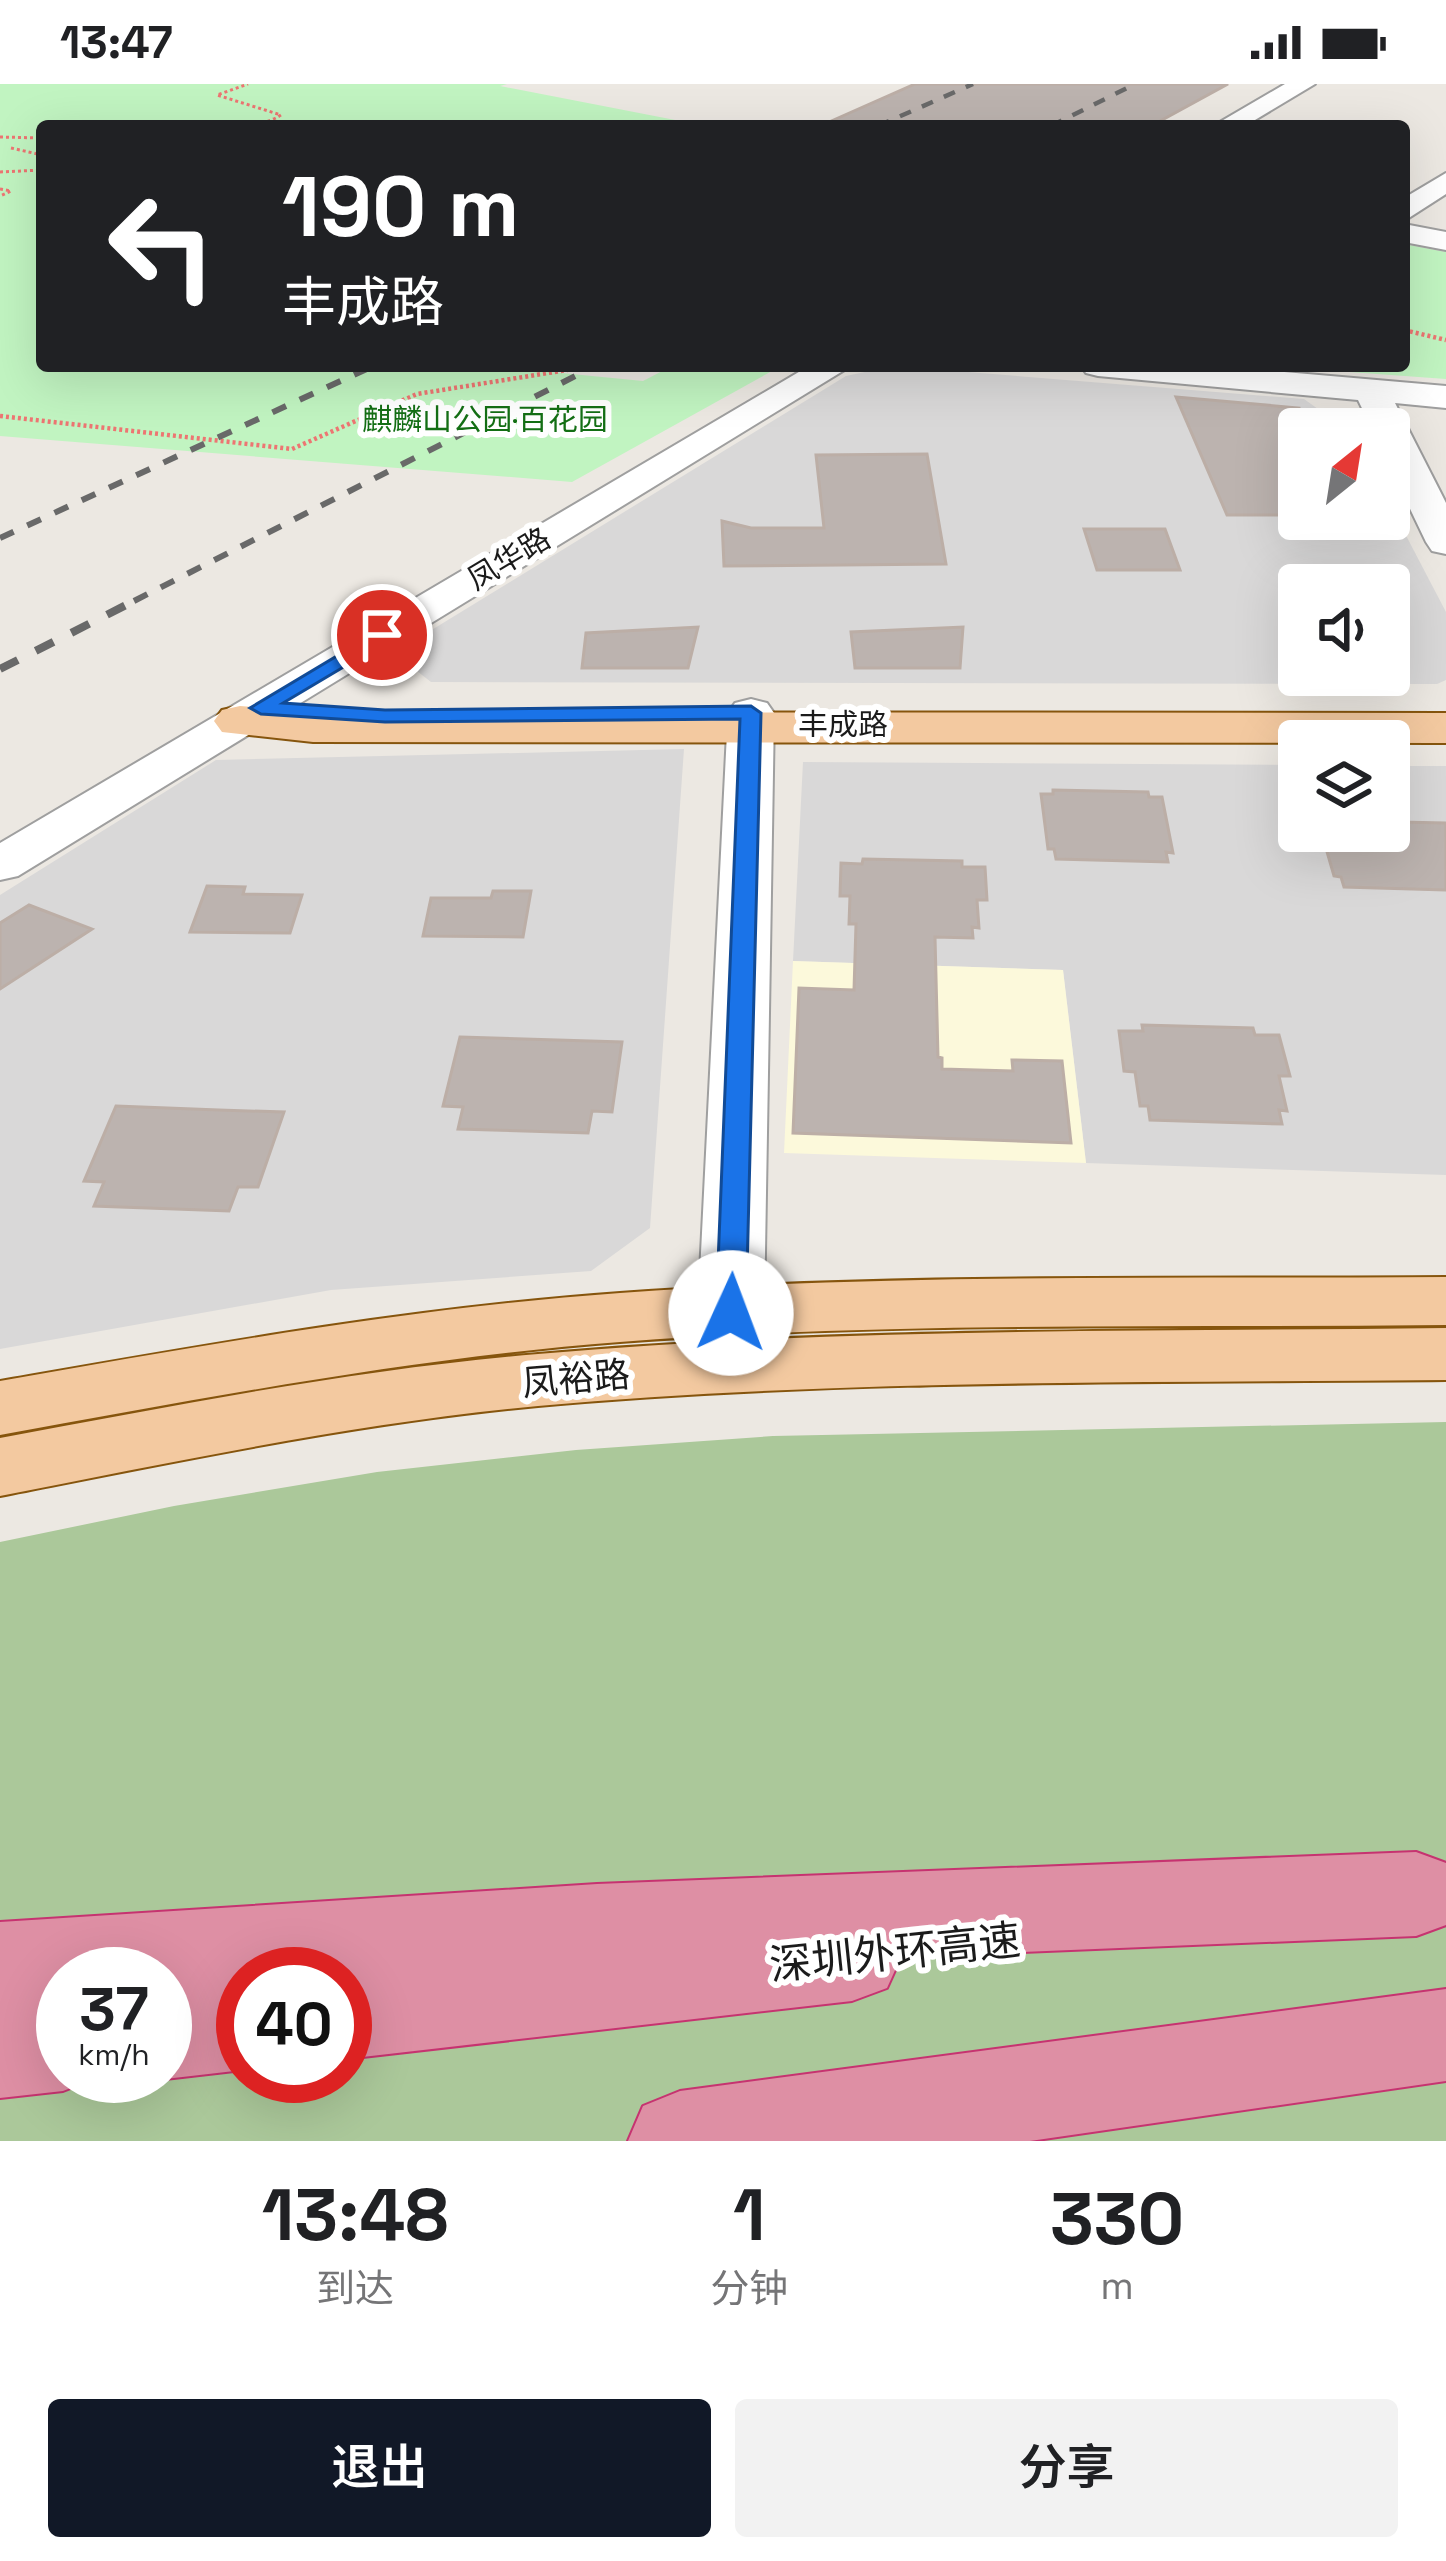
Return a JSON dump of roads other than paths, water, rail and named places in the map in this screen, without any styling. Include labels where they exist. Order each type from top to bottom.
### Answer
[{"type":"highway","points":[[0,1966],[597,1927],[1431,1892]]},
{"type":"highway","name":"深圳外环高速","points":[[372,2010],[1431,1892]]},
{"type":"highway","points":[[680,2141],[1446,2035]]},
{"type":"highway","points":[[0,2051],[36,2047]]},
{"type":"main road","name":"丰成路","points":[[250,714],[313,727],[1446,713]]},
{"type":"main road","name":"丰成路","points":[[750,719],[1446,728]]},
{"type":"main road","name":"凤裕路","points":[[0,1467],[344,1403],[515,1383],[732,1341],[1446,1300]]},
{"type":"main road","name":"凤裕路","points":[[0,1408],[343,1349],[501,1328],[732,1341],[1446,1354]]},
{"type":"street","points":[[1237,120],[1304,84]]},
{"type":"street","points":[[1410,208],[1446,182]]},
{"type":"street","points":[[1410,225],[1446,231]]},
{"type":"street","points":[[1410,234],[1446,241]]},
{"type":"street","name":"凤华路","points":[[0,865],[824,372]]},
{"type":"street","points":[[1164,372],[1446,398]]},
{"type":"street","points":[[1371,391],[1446,542]]},
{"type":"street","points":[[732,1341],[750,719]]},
{"type":"railway","points":[[892,120],[973,84]]},
{"type":"railway","points":[[1063,120],[1135,84]]},
{"type":"railway","points":[[0,538],[360,372]]},
{"type":"railway","points":[[134,601],[583,372]]},
{"type":"railway","points":[[0,669],[140,598]]},
{"type":"park label","name":"麒麟山公园·百花园","points":[[485,420]]}]
